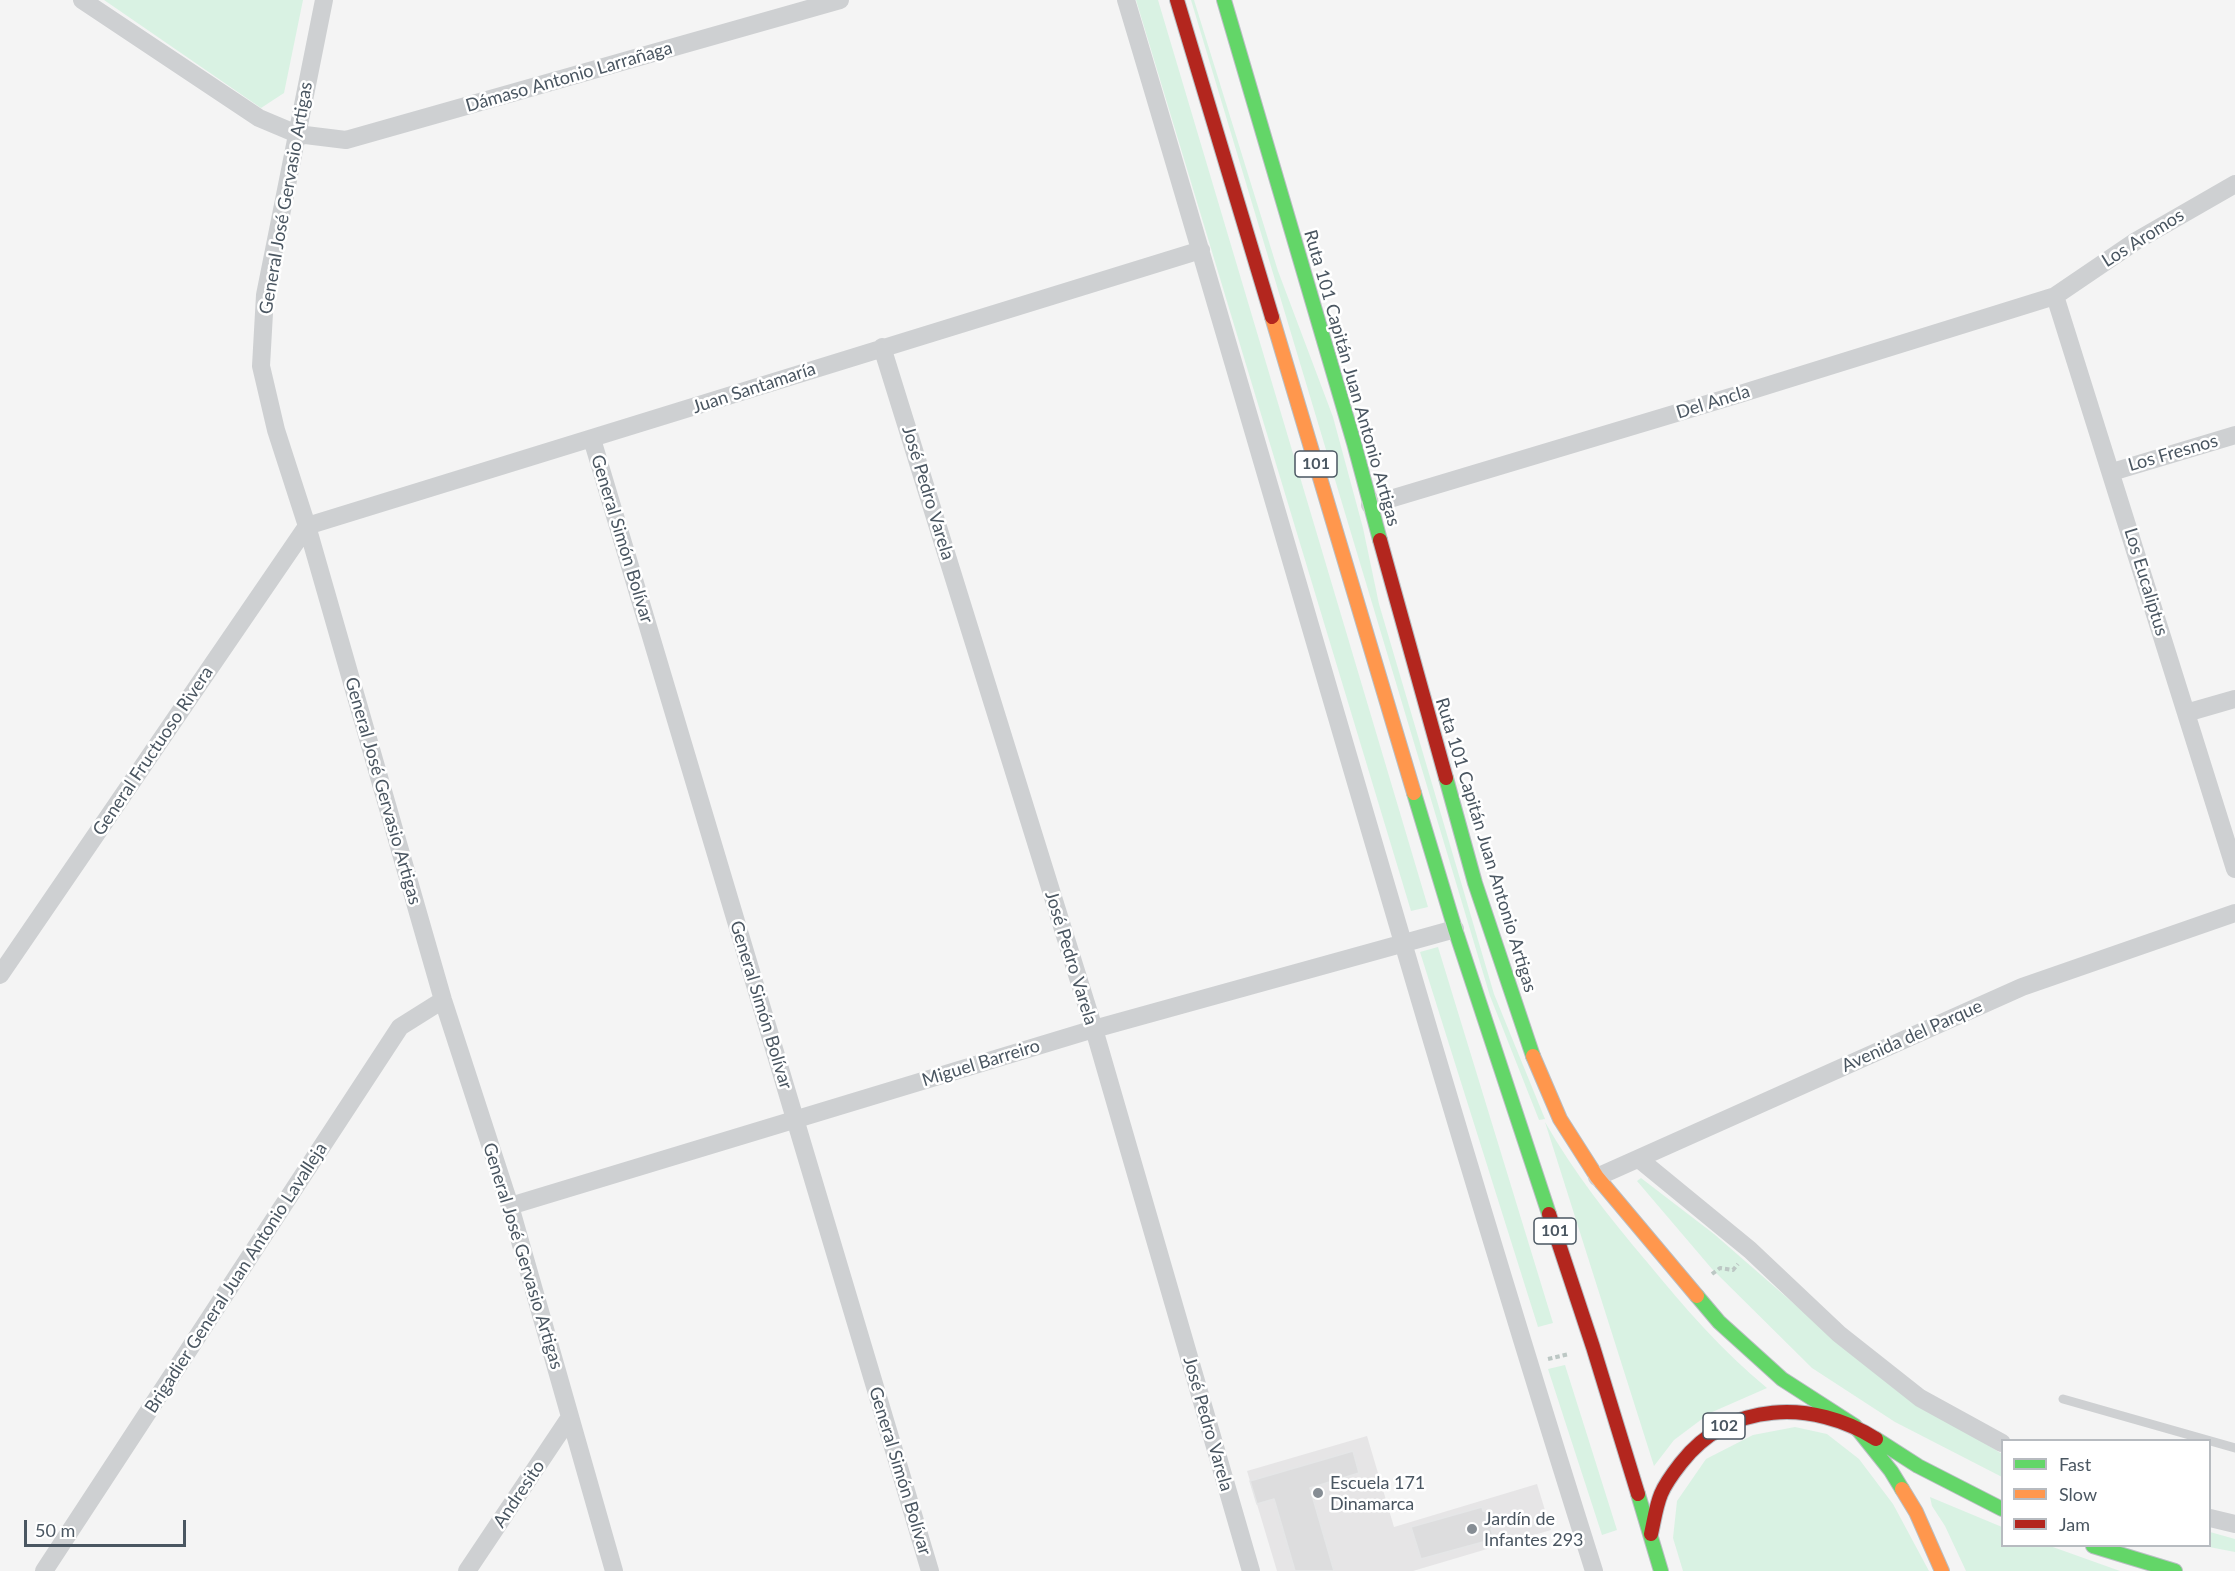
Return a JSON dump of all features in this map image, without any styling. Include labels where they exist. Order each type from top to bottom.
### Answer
[{"type":"highway","name":"101","points":[[1177,0],[1455,929],[1593,1347],[1661,1571]]},
{"type":"highway","name":"Ruta 101 Capitán Juan Antonio Artigas","points":[[1224,0],[1338,388],[1472,872],[1528,1044],[1560,1119],[1597,1177],[1719,1322],[1782,1379],[1855,1426],[1891,1471],[1916,1512],[1942,1571]]},
{"type":"highway","name":"102","points":[[1651,1534],[1661,1494],[1671,1476],[1694,1446],[1720,1427],[1756,1415],[1786,1411],[1818,1415],[1855,1426],[1918,1466],[2001,1508]]},
{"type":"highway","points":[[2098,1547],[2175,1571]]},
{"type":"street","name":"Dámaso Antonio Larrañaga","points":[[82,0],[259,118],[297,134],[346,140],[840,0]]},
{"type":"street","name":"General José Gervasio Artigas","points":[[324,0],[265,294],[261,366],[276,430],[307,526],[443,1000],[510,1206],[614,1571]]},
{"type":"street","points":[[1126,0],[1402,943],[1594,1571]]},
{"type":"street","name":"Los Aromos","points":[[2055,296],[2136,241],[2235,184]]},
{"type":"street","name":"Juan Santamaría","points":[[307,526],[1201,250]]},
{"type":"street","name":"Del Ancla","points":[[1370,505],[1740,394],[2055,296]]},
{"type":"street","name":"Los Eucaliptus","points":[[2055,296],[2235,869]]},
{"type":"street","name":"José Pedro Varela","points":[[882,347],[1094,1029],[1251,1571]]},
{"type":"street","name":"Los Fresnos","points":[[2112,472],[2235,435]]},
{"type":"street","name":"General Simón Bolívar","points":[[592,439],[930,1571]]},
{"type":"street","name":"General Fructuoso Rivera","points":[[0,975],[307,526]]},
{"type":"street","points":[[2186,713],[2235,699]]},
{"type":"street","name":"Avenida del Parque","points":[[1597,1177],[2022,987],[2235,914]]},
{"type":"street","name":"Miguel Barreiro","points":[[510,1206],[1094,1029],[1455,929]]},
{"type":"street","name":"Brigadier General Juan Antonio Lavalleja","points":[[44,1571],[400,1027],[443,1000]]},
{"type":"street","points":[[1639,1159],[1750,1250],[1839,1334],[1920,1398],[2001,1442]]},
{"type":"street","name":"Andresito","points":[[467,1571],[570,1417]]},
{"type":"street","points":[[2211,1518],[2235,1524]]},
{"type":"lane","points":[[2063,1399],[2203,1439]]},
{"type":"lane","points":[[2211,1441],[2235,1448]]},
{"type":"path","points":[[1690,1289],[1720,1268],[1733,1270],[1750,1250]]},
{"type":"path","points":[[1530,1364],[1593,1347]]},
{"type":"shaded area","name":"Escuela 171 Dinamarca","points":[[1367,1436],[1394,1527],[1537,1484],[1551,1530],[1413,1571],[1277,1571],[1247,1471]]},
{"type":"green space","points":[[104,0],[303,0],[284,93],[261,108]]},
{"type":"green space","points":[[1136,0],[1158,0],[1428,907],[1411,911]]},
{"type":"green space","points":[[1191,0],[1194,0],[1278,271],[1333,417],[1363,528],[1379,604],[1494,994],[1545,1119],[1539,1120],[1490,996]]},
{"type":"green space","points":[[1438,947],[1553,1323],[1538,1327],[1420,952]]},
{"type":"green space","points":[[1545,1122],[1593,1194],[1661,1279],[1719,1344],[1767,1388],[1710,1413],[1674,1440],[1654,1466]]},
{"type":"green space","points":[[1641,1178],[1714,1234],[1831,1336],[1912,1397],[2001,1453],[2001,1476],[1895,1422],[1812,1368],[1712,1269],[1637,1181]]},
{"type":"green space","points":[[1565,1365],[1617,1530],[1602,1535],[1548,1369]]},
{"type":"green space","points":[[1795,1427],[1827,1434],[1859,1459],[1893,1504],[1929,1571],[1683,1571],[1673,1538],[1677,1501],[1706,1459],[1753,1435]]},
{"type":"green space","points":[[1930,1497],[2001,1527],[2001,1547],[2053,1547],[2120,1571],[1966,1571],[1945,1526],[1932,1506]]},
{"type":"green space","points":[[2211,1532],[2235,1539],[2235,1552],[2209,1547],[2211,1547]]},
{"type":"building","points":[[1353,1451],[1359,1473],[1310,1488],[1334,1571],[1295,1571],[1274,1499],[1257,1504],[1250,1481]]},
{"type":"building","points":[[1482,1507],[1483,1511],[1496,1515],[1491,1529],[1494,1539],[1421,1559],[1411,1527]]},
{"type":"traffic: fast","points":[[1224,0],[1354,443],[1380,540]]},
{"type":"traffic: fast","points":[[1446,778],[1475,883],[1533,1056]]},
{"type":"traffic: fast","points":[[1414,793],[1455,929],[1549,1214]]},
{"type":"traffic: fast","points":[[1697,1296],[1719,1322],[1782,1379],[1855,1426],[1891,1471],[1902,1489]]},
{"type":"traffic: fast","points":[[1876,1439],[1918,1466],[2001,1508]]},
{"type":"traffic: fast","points":[[1638,1494],[1661,1571]]},
{"type":"traffic: fast","points":[[2096,1547],[2175,1571]]},
{"type":"traffic: slow","points":[[1272,317],[1414,793]]},
{"type":"traffic: slow","points":[[1533,1056],[1560,1119],[1597,1177],[1697,1296]]},
{"type":"traffic: slow","points":[[1902,1489],[1916,1512],[1942,1571]]},
{"type":"traffic: jam","points":[[1177,0],[1272,317]]},
{"type":"traffic: jam","points":[[1380,540],[1446,778]]},
{"type":"traffic: jam","points":[[1549,1214],[1638,1494]]},
{"type":"traffic: jam","points":[[1651,1534],[1659,1499],[1670,1477],[1701,1443],[1723,1427],[1747,1418],[1773,1413],[1799,1413],[1826,1417],[1852,1426],[1876,1439]]},
{"type":"place","name":"Escuela 171 Dinamarca","points":[[1318,1493]]},
{"type":"place","name":"Jardín de Infantes 293","points":[[1472,1529]]}]
